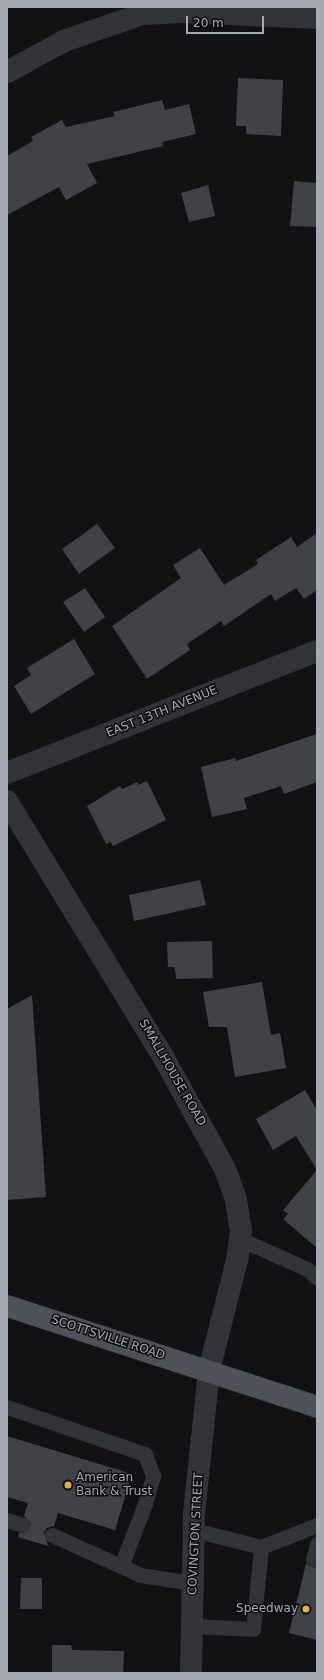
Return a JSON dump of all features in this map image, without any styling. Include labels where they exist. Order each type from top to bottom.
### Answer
[{"type":"main road","name":"SCOTTSVILLE ROAD","points":[[7,1306],[317,1407]]},
{"type":"street","points":[[7,72],[64,41],[140,11],[317,18]]},
{"type":"street","name":"EAST 13TH AVENUE","points":[[7,773],[317,651]]},
{"type":"street","name":"SMALLHOUSE ROAD","points":[[7,801],[165,1060],[208,1134],[225,1169],[236,1200],[241,1230],[240,1239],[233,1280],[209,1371]]},
{"type":"street","name":"COVINGTON STREET","points":[[191,1673],[194,1530],[209,1371]]},
{"type":"lane","points":[[240,1239],[308,1269],[317,1278]]},
{"type":"lane","points":[[7,1407],[145,1454],[153,1476],[145,1504],[120,1566]]},
{"type":"lane","points":[[7,1520],[22,1525]]},
{"type":"lane","points":[[194,1530],[261,1547],[317,1525]]},
{"type":"lane","points":[[52,1535],[102,1556],[140,1575],[193,1583]]},
{"type":"lane","points":[[317,1544],[313,1559],[317,1560]]},
{"type":"lane","points":[[192,1626],[252,1629],[261,1547]]},
{"type":"building","points":[[238,78],[283,80],[281,136],[246,134],[246,126],[236,126]]},
{"type":"building","points":[[162,100],[165,110],[189,104],[196,134],[162,142],[163,146],[87,164],[97,183],[66,200],[59,187],[7,215],[7,156],[33,141],[31,137],[62,120],[66,127],[115,116],[113,112]]},
{"type":"building","points":[[294,181],[317,183],[317,227],[290,226]]},
{"type":"building","points":[[208,185],[215,216],[189,222],[181,193]]},
{"type":"building","points":[[97,524],[115,548],[79,574],[62,549]]},
{"type":"building","points":[[317,533],[317,590],[304,599],[296,588],[275,601],[271,594],[224,626],[221,621],[187,644],[190,650],[147,679],[112,626],[181,578],[173,565],[200,548],[224,585],[258,564],[256,560],[291,537],[297,547]]},
{"type":"building","points":[[85,588],[105,617],[84,632],[63,602]]},
{"type":"building","points":[[74,639],[95,674],[31,714],[14,686],[31,675],[27,668]]},
{"type":"building","points":[[317,734],[317,782],[284,794],[281,786],[244,798],[247,809],[212,817],[201,767],[235,758],[236,761]]},
{"type":"building","points":[[147,781],[166,820],[113,846],[111,842],[106,844],[87,806],[120,786],[122,789],[137,782],[138,785]]},
{"type":"building","points":[[200,880],[206,905],[134,921],[129,895]]},
{"type":"building","points":[[212,941],[213,978],[176,979],[175,967],[168,967],[167,942]]},
{"type":"building","points":[[262,982],[271,1035],[280,1033],[286,1068],[235,1077],[227,1027],[209,1027],[203,992]]},
{"type":"building","points":[[32,995],[46,1197],[7,1200],[7,1009]]},
{"type":"building","points":[[305,1090],[317,1110],[317,1170],[296,1136],[273,1150],[256,1119]]},
{"type":"building","points":[[317,1170],[317,1248],[283,1219],[288,1214],[283,1210]]},
{"type":"building","name":"American Bank & Trust","points":[[7,1436],[132,1474],[115,1530],[58,1513],[54,1526],[47,1528],[44,1532],[48,1546],[18,1537],[19,1533],[28,1531],[31,1524],[24,1516],[28,1503],[7,1497]]},
{"type":"building","name":"Speedway","points":[[306,1564],[317,1569],[317,1640],[289,1633]]},
{"type":"building","points":[[21,1578],[42,1578],[42,1609],[20,1609]]},
{"type":"building","points":[[52,1645],[71,1645],[72,1650],[124,1651],[123,1673],[52,1673]]},
{"type":"place","name":"American Bank & Trust","points":[[68,1485]]},
{"type":"place","name":"Speedway","points":[[306,1609]]}]
